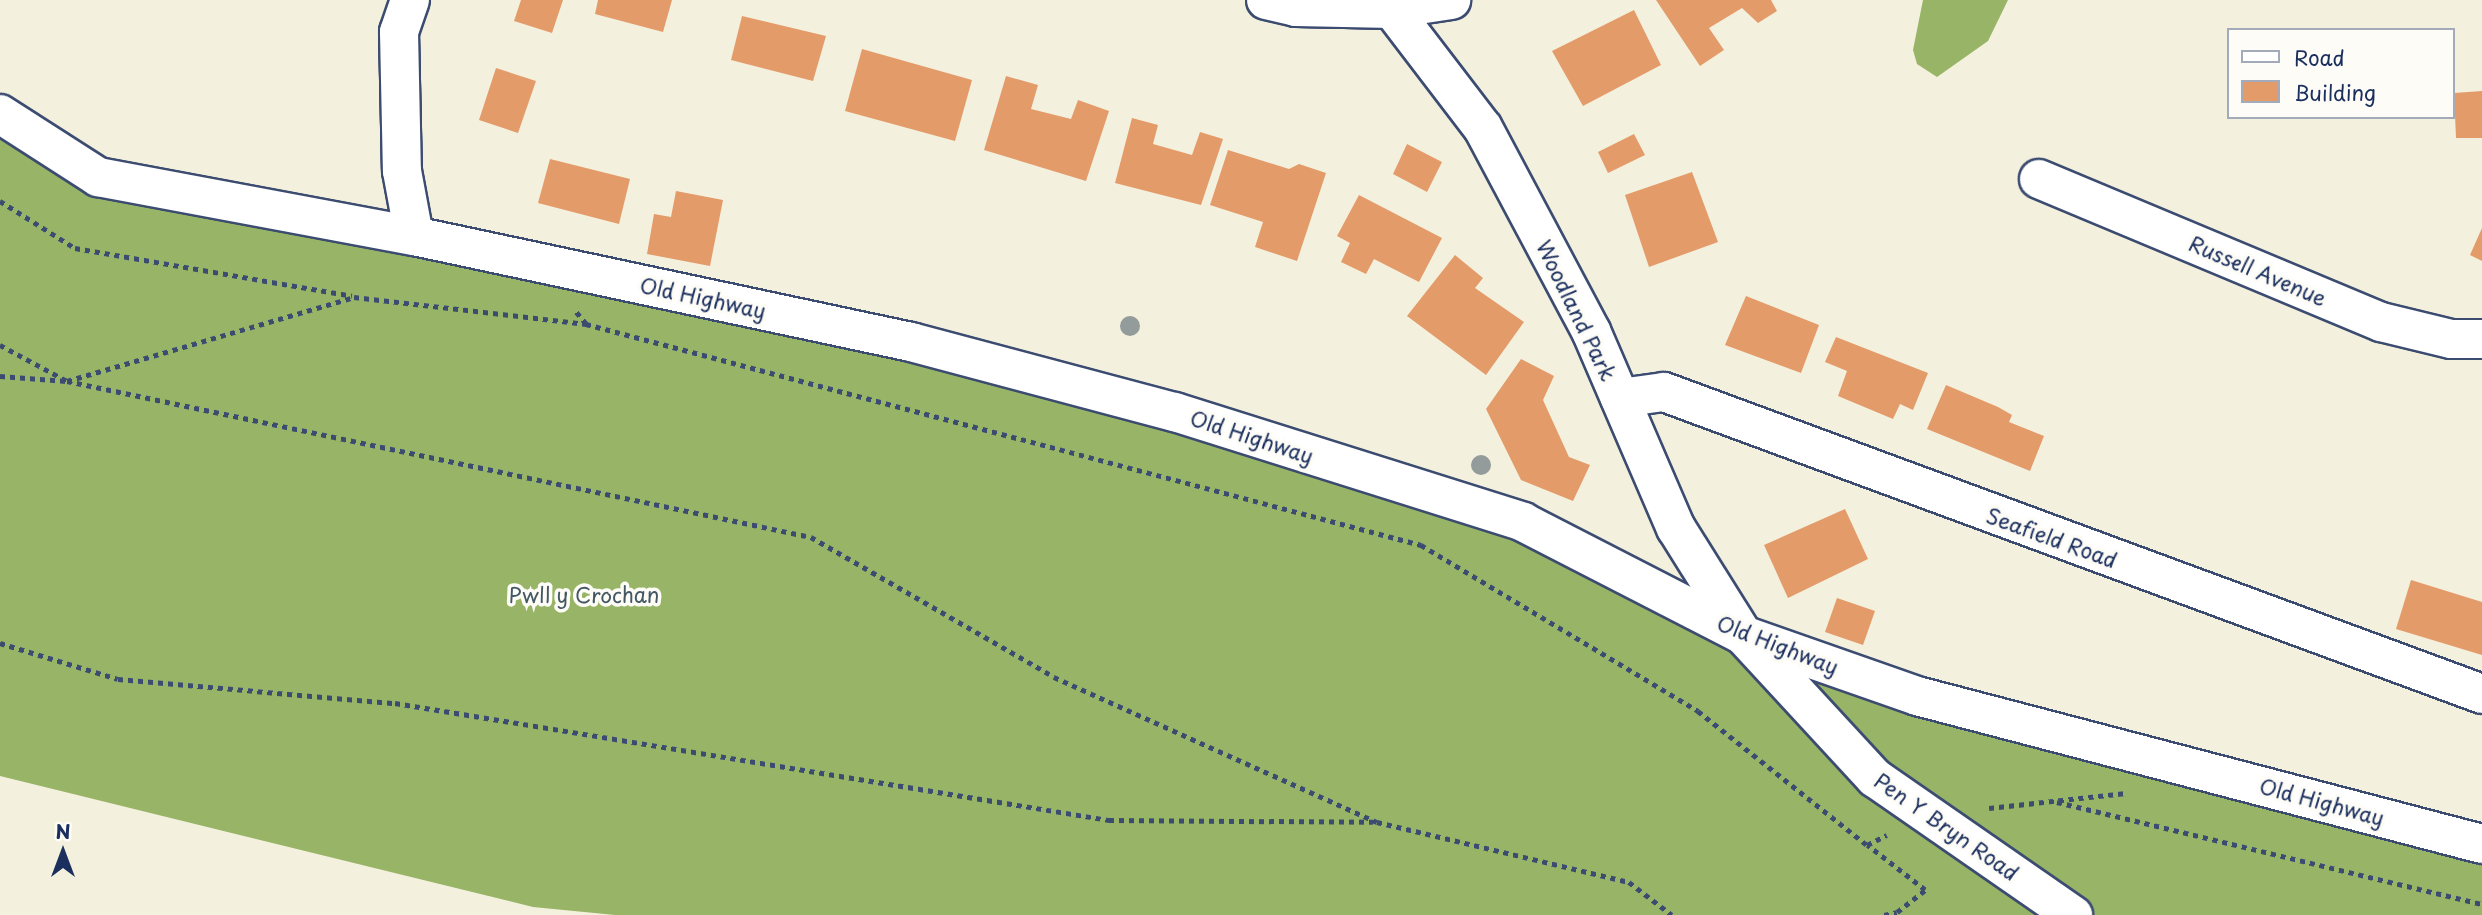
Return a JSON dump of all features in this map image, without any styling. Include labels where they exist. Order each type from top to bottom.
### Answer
[{"type":"street","points":[[410,0],[399,32],[402,171],[414,236]]},
{"type":"street","points":[[1266,0],[1296,6],[1451,0]]},
{"type":"street","name":"Woodland Park","points":[[1389,4],[1483,128],[1591,331],[1676,528],[1743,635]]},
{"type":"street","name":"Old Highway","points":[[0,114],[99,177],[414,236],[911,342],[1175,412],[1523,522],[1743,635],[1917,696],[2482,844]]},
{"type":"street","name":"Russell Avenue","points":[[2039,179],[2381,321],[2451,339],[2482,339]]},
{"type":"street","name":"Seafield Road","points":[[1620,398],[1664,392],[2482,694]]},
{"type":"street","name":"Pen Y Bryn Road","points":[[1743,635],[1875,778],[2073,915]]},
{"type":"path","points":[[0,201],[75,248],[354,297],[586,324],[1421,545],[1698,711],[1925,890],[1897,912],[1884,915]]},
{"type":"path","points":[[535,261],[586,324]]},
{"type":"path","points":[[0,345],[67,381],[354,297]]},
{"type":"path","points":[[0,376],[67,381],[811,537],[1054,677],[1377,822],[1629,882],[1672,915]]},
{"type":"path","points":[[0,643],[118,679],[395,704],[1109,820],[1377,822]]},
{"type":"path","points":[[1867,845],[1929,814],[2135,793]]},
{"type":"path","points":[[2053,801],[2482,904]]},
{"type":"green space","points":[[1923,0],[2008,0],[1988,41],[1937,77],[1917,64],[1913,50]]},
{"type":"green space","name":"Pwll y Crochan","points":[[0,114],[98,177],[669,289],[1523,522],[1789,661],[2482,844],[2482,915],[615,915],[533,907],[0,776]]},
{"type":"building","points":[[521,0],[563,0],[552,33],[514,21]]},
{"type":"building","points":[[598,0],[672,0],[663,32],[595,14]]},
{"type":"building","points":[[1656,0],[1771,0],[1777,11],[1758,23],[1742,8],[1709,28],[1724,50],[1700,66]]},
{"type":"building","points":[[1634,10],[1661,65],[1583,106],[1552,51]]},
{"type":"building","points":[[742,16],[826,36],[813,81],[731,60]]},
{"type":"building","points":[[862,49],[972,80],[955,141],[845,111]]},
{"type":"building","points":[[496,68],[536,81],[518,133],[479,120]]},
{"type":"building","points":[[1006,76],[1038,85],[1031,109],[1071,119],[1078,100],[1109,111],[1086,181],[984,150]]},
{"type":"building","points":[[2482,91],[2482,138],[2456,138],[2454,93]]},
{"type":"building","points":[[1132,118],[1158,125],[1153,144],[1192,155],[1200,132],[1223,139],[1201,205],[1115,183]]},
{"type":"building","points":[[1634,134],[1645,155],[1608,173],[1598,152]]},
{"type":"building","points":[[1407,144],[1442,162],[1427,192],[1393,174]]},
{"type":"building","points":[[1228,150],[1289,169],[1299,164],[1326,173],[1297,261],[1255,247],[1263,222],[1210,205]]},
{"type":"building","points":[[550,159],[630,179],[619,224],[538,203]]},
{"type":"building","points":[[1692,172],[1718,242],[1649,267],[1625,195]]},
{"type":"building","points":[[676,191],[723,200],[710,266],[647,254],[654,214],[671,217]]},
{"type":"building","points":[[1359,195],[1442,238],[1419,282],[1374,259],[1366,274],[1341,262],[1350,243],[1337,236]]},
{"type":"building","points":[[2482,228],[2482,261],[2470,255]]},
{"type":"building","points":[[1455,255],[1483,278],[1475,288],[1524,322],[1486,375],[1407,316]]},
{"type":"building","points":[[1746,296],[1819,325],[1801,373],[1725,345]]},
{"type":"building","points":[[1836,337],[1928,373],[1913,410],[1900,404],[1893,419],[1838,396],[1847,371],[1825,362]]},
{"type":"building","points":[[1521,359],[1554,376],[1543,400],[1569,457],[1590,465],[1573,501],[1521,480],[1486,409]]},
{"type":"building","points":[[1946,385],[1998,407],[2012,415],[2009,422],[2044,436],[2030,471],[1927,429]]},
{"type":"building","points":[[1845,509],[1868,559],[1788,598],[1764,545]]},
{"type":"building","points":[[2411,580],[2482,602],[2482,655],[2396,629]]},
{"type":"building","points":[[1837,598],[1875,611],[1863,645],[1825,632]]}]
